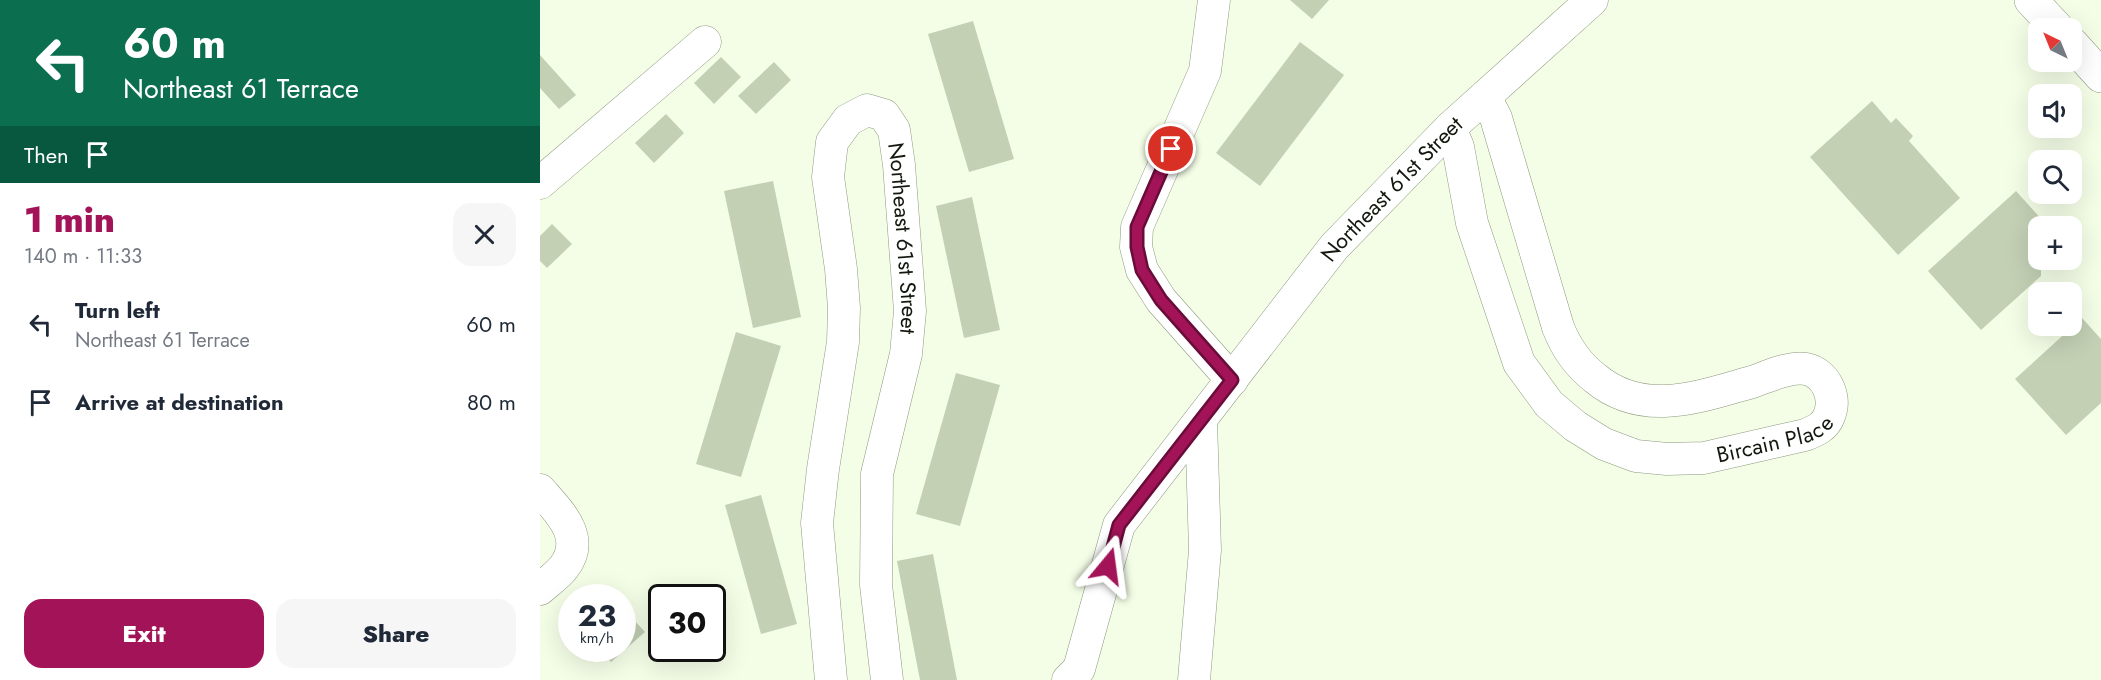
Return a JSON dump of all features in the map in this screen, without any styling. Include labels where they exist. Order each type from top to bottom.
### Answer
[{"type":"main road","points":[[2031,0],[2048,18]]},
{"type":"main road","points":[[2082,55],[2101,76]]},
{"type":"street","points":[[1214,0],[1205,71],[1137,227],[1137,247],[1142,270],[1161,300],[1232,380]]},
{"type":"street","name":"Northeast 61st Street","points":[[1068,680],[1079,669],[1119,525],[1334,248],[1450,128],[1592,0]]},
{"type":"street","points":[[540,183],[705,42]]},
{"type":"street","name":"Bircain Place","points":[[1450,128],[1458,147],[1472,223],[1519,363],[1550,404],[1575,426],[1604,444],[1636,456],[1667,459],[1704,458],[1805,435],[1819,429],[1829,417],[1832,405],[1829,387],[1819,375],[1805,369],[1789,371],[1701,397],[1652,401],[1622,396],[1605,387],[1581,367],[1564,343],[1558,327],[1496,118],[1485,97]]},
{"type":"street","name":"Northeast 61st Street","points":[[831,680],[817,523],[843,342],[844,308],[828,177],[832,142],[848,120],[867,110],[884,116],[894,130],[899,165],[910,311],[906,354],[876,474],[876,585],[887,680]]},
{"type":"street","points":[[1194,680],[1205,550],[1201,420]]},
{"type":"street","points":[[540,490],[568,523],[572,539],[571,553],[565,567],[540,589]]},
{"type":"building","points":[[1290,0],[1329,0],[1312,19]]},
{"type":"building","points":[[973,21],[1014,159],[969,172],[928,34]]},
{"type":"building","points":[[1300,42],[1344,75],[1260,186],[1216,153]]},
{"type":"building","points":[[540,55],[576,95],[559,109],[540,88]]},
{"type":"building","points":[[721,57],[741,77],[714,104],[694,83]]},
{"type":"building","points":[[774,62],[791,80],[756,114],[738,96]]},
{"type":"building","points":[[1872,101],[1891,123],[1896,118],[1913,136],[1909,141],[1960,198],[1898,255],[1810,157]]},
{"type":"building","points":[[666,114],[684,133],[654,163],[635,143]]},
{"type":"building","points":[[773,181],[801,317],[753,328],[724,191]]},
{"type":"building","points":[[2016,191],[2038,216],[2028,216],[2028,270],[2041,270],[2041,276],[2034,282],[2028,282],[2028,288],[1981,330],[1928,271]]},
{"type":"building","points":[[972,197],[1000,330],[964,338],[936,206]]},
{"type":"building","points":[[552,224],[572,244],[547,268],[540,261],[540,236]]},
{"type":"building","points":[[2082,318],[2101,339],[2101,403],[2066,435],[2015,379],[2062,336],[2082,336]]},
{"type":"building","points":[[736,332],[781,346],[741,477],[696,464]]},
{"type":"building","points":[[956,373],[1000,385],[960,526],[916,514]]},
{"type":"building","points":[[761,495],[797,624],[761,634],[725,505]]},
{"type":"building","points":[[933,554],[957,680],[920,680],[897,561]]},
{"type":"building","points":[[636,622],[645,632],[636,640]]},
{"type":"route","points":[[1108,566],[1119,525],[1232,380],[1161,300],[1142,270],[1137,247],[1137,227],[1171,149]]}]
